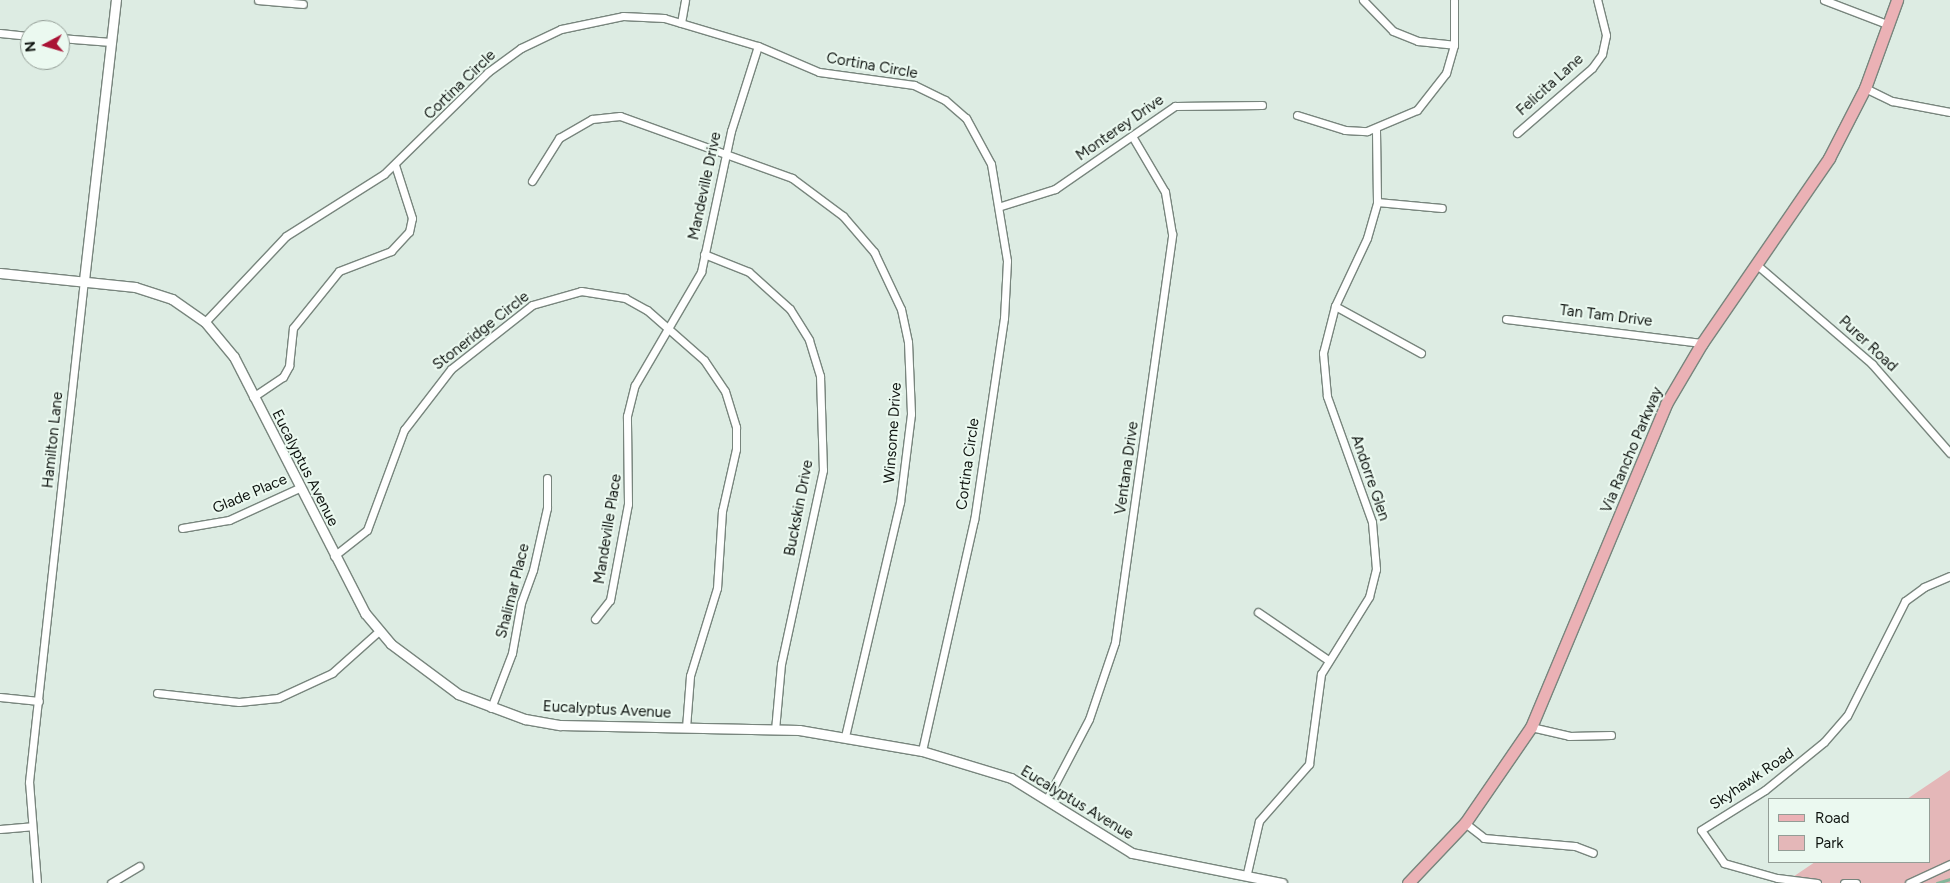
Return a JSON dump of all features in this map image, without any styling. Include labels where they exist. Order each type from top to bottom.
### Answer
[{"type":"main road","name":"Via Rancho Parkway","points":[[1408,883],[1465,823],[1531,727],[1666,404],[1702,343],[1829,158],[1865,88],[1897,0]]},
{"type":"street","name":"Hamilton Lane","points":[[37,883],[29,782],[116,0]]},
{"type":"street","points":[[258,0],[303,4]]},
{"type":"street","points":[[681,23],[685,0]]},
{"type":"street","points":[[1363,0],[1393,31],[1418,41],[1454,45]]},
{"type":"street","points":[[1297,115],[1345,130],[1376,128],[1403,118],[1435,92],[1454,45],[1454,0]]},
{"type":"street","name":"Felicita Lane","points":[[1517,133],[1592,68],[1602,54],[1606,35],[1597,0]]},
{"type":"street","points":[[1824,0],[1889,25]]},
{"type":"street","name":"Cortina Circle","points":[[205,322],[286,236],[395,165],[488,72],[521,48],[561,28],[602,18],[681,23],[758,46],[819,72],[914,85],[945,100],[981,140],[1001,206],[1007,261],[1002,328],[974,520],[922,751]]},
{"type":"street","points":[[0,33],[20,35]]},
{"type":"street","points":[[70,39],[111,42]]},
{"type":"street","name":"Mandeville Drive","points":[[668,327],[693,290],[704,254],[726,154],[758,46]]},
{"type":"street","points":[[1865,88],[1892,101],[1950,112]]},
{"type":"street","name":"Monterey Drive","points":[[1001,206],[1055,189],[1175,106],[1262,105]]},
{"type":"street","name":"Winsome Drive","points":[[532,181],[550,148],[592,119],[620,116],[638,120],[792,178],[843,216],[888,277],[908,342],[911,414],[906,469],[845,737]]},
{"type":"street","name":"Andorre Glen","points":[[1247,873],[1259,821],[1309,764],[1316,696],[1328,660],[1369,597],[1376,569],[1372,522],[1324,376],[1326,333],[1335,306],[1368,238],[1376,202],[1376,128]]},
{"type":"street","name":"Ventana Drive","points":[[1047,799],[1089,719],[1115,642],[1172,234],[1165,192],[1132,136]]},
{"type":"street","points":[[254,397],[283,377],[289,366],[293,328],[339,271],[391,250],[409,232],[412,218],[395,165]]},
{"type":"street","points":[[1376,202],[1442,208]]},
{"type":"street","name":"Buckskin Drive","points":[[704,254],[749,272],[790,309],[809,340],[820,376],[823,470],[781,664],[775,730]]},
{"type":"street","name":"Purer Road","points":[[1757,265],[1872,364],[1950,453]]},
{"type":"street","name":"Eucalyptus Avenue","points":[[0,273],[84,280],[134,287],[172,299],[205,322],[234,357],[334,556],[379,631],[429,676],[491,708],[560,725],[775,730],[845,737],[922,751],[1011,778],[1047,799],[1099,836],[1132,853],[1247,873],[1282,883]]},
{"type":"street","name":"Stoneridge Circle","points":[[334,556],[367,530],[404,430],[436,383],[532,305],[565,293],[608,293],[647,310],[668,327],[717,377],[736,434],[722,511],[717,588],[690,676],[686,728]]},
{"type":"street","points":[[1335,306],[1421,353]]},
{"type":"street","name":"Tan Tam Drive","points":[[1506,319],[1702,343]]},
{"type":"street","name":"Mandeville Place","points":[[595,619],[610,600],[628,504],[627,416],[634,384],[668,327]]},
{"type":"street","name":"Shalimar Place","points":[[491,708],[512,653],[521,603],[533,570],[547,508],[547,478]]},
{"type":"street","name":"Glade Place","points":[[182,528],[229,520],[299,488]]},
{"type":"street","name":"Skyhawk Road","points":[[1817,883],[1777,878],[1724,863],[1701,830],[1765,790],[1824,742],[1847,716],[1864,687],[1900,608],[1924,587],[1950,576]]},
{"type":"street","points":[[1258,612],[1328,660]]},
{"type":"street","points":[[157,693],[239,702],[278,698],[332,673],[379,631]]},
{"type":"street","points":[[0,697],[39,701]]},
{"type":"street","points":[[1531,727],[1569,736],[1611,735]]},
{"type":"street","points":[[1465,823],[1484,838],[1575,846],[1593,853]]},
{"type":"street","points":[[0,829],[32,826]]},
{"type":"street","points":[[1909,883],[1950,864]]},
{"type":"street","points":[[111,883],[138,866]]},
{"type":"street","points":[[1844,883],[1856,883]]},
{"type":"green space","points":[[1950,770],[1950,883],[1784,883],[1814,863],[1930,863],[1930,798],[1908,798]]},
{"type":"waterway","points":[[1937,883],[1950,879]]}]
